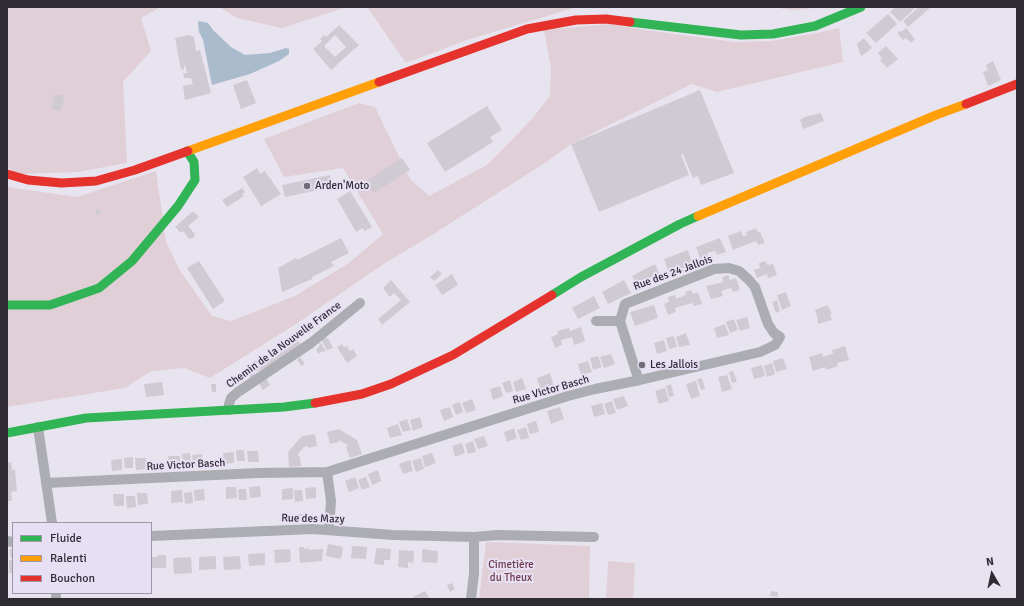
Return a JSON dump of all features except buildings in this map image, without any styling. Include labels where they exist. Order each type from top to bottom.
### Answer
[{"type":"street","points":[[7,174],[28,180],[62,183],[96,181],[135,170],[527,29],[576,20],[606,19],[741,35],[773,34],[815,26],[861,7]]},
{"type":"street","points":[[7,433],[86,418],[284,407],[334,400],[362,394],[391,384],[453,355],[581,278],[680,224],[936,115],[1017,84]]},
{"type":"street","points":[[7,305],[50,305],[100,288],[132,261],[178,206],[195,180],[194,162],[187,151]]},
{"type":"street","name":"Rue des 24 Jallois","points":[[620,321],[625,304],[714,269],[729,268],[739,271],[755,287],[768,324],[774,333],[780,337]]},
{"type":"street","name":"Chemin de la Nouvelle France","points":[[229,410],[231,398],[238,392],[311,343],[360,303]]},
{"type":"street","points":[[596,321],[620,321],[637,375],[640,380]]},
{"type":"street","name":"Rue Victor Basch","points":[[46,483],[328,472],[568,396],[760,352],[775,345],[780,337]]},
{"type":"street","points":[[38,427],[52,522]]},
{"type":"street","points":[[328,472],[331,501],[329,530]]},
{"type":"street","name":"Rue des Mazy","points":[[152,536],[313,529],[393,535],[594,537]]},
{"type":"street","points":[[470,599],[474,573],[474,537]]},
{"type":"green space","points":[[7,7],[161,7],[141,18],[151,51],[123,82],[127,163],[78,172],[17,174],[7,167]]},
{"type":"green space","points":[[219,7],[347,7],[282,28],[237,18]]},
{"type":"green space","points":[[367,7],[577,7],[467,40],[406,63]]},
{"type":"green space","points":[[771,7],[826,7],[793,10]]},
{"type":"green space","points":[[609,24],[735,42],[771,41],[839,28],[843,62],[717,92],[692,84],[571,144],[548,161],[385,263],[296,324],[210,378],[184,368],[151,371],[125,388],[7,407],[7,187],[77,197],[156,171],[166,241],[179,269],[212,316],[231,321],[295,296],[349,263],[383,234],[343,168],[284,177],[264,139],[359,103],[375,107],[410,179],[429,196],[487,165],[531,120],[550,96],[551,68],[544,30]]},
{"type":"green space","name":"Cimetière du Theux","points":[[486,542],[590,546],[589,599],[479,599]]},
{"type":"green space","points":[[608,561],[635,563],[633,599],[606,599]]},
{"type":"water","points":[[199,21],[208,23],[213,30],[231,47],[245,55],[270,53],[286,48],[289,49],[289,54],[279,61],[250,74],[212,85],[203,40],[199,32]]},
{"type":"traffic: fast","points":[[630,22],[741,35],[773,34],[815,26],[861,7]]},
{"type":"traffic: fast","points":[[7,305],[50,305],[99,288],[132,261],[178,206],[195,180],[194,162],[187,151]]},
{"type":"traffic: fast","points":[[552,295],[581,277],[680,224],[698,216]]},
{"type":"traffic: fast","points":[[7,433],[86,418],[284,407],[315,403]]},
{"type":"traffic: slow","points":[[188,151],[379,82]]},
{"type":"traffic: slow","points":[[698,216],[936,115],[966,104]]},
{"type":"traffic: jam","points":[[379,82],[527,29],[576,20],[606,19],[630,22]]},
{"type":"traffic: jam","points":[[966,104],[1017,84]]},
{"type":"traffic: jam","points":[[7,174],[28,180],[62,183],[96,181],[135,170],[188,151]]},
{"type":"traffic: jam","points":[[315,403],[362,394],[391,384],[453,355],[552,295]]},
{"type":"place","name":"Arden'Moto","points":[[307,186]]},
{"type":"place","name":"Les Jallois","points":[[642,365]]}]
